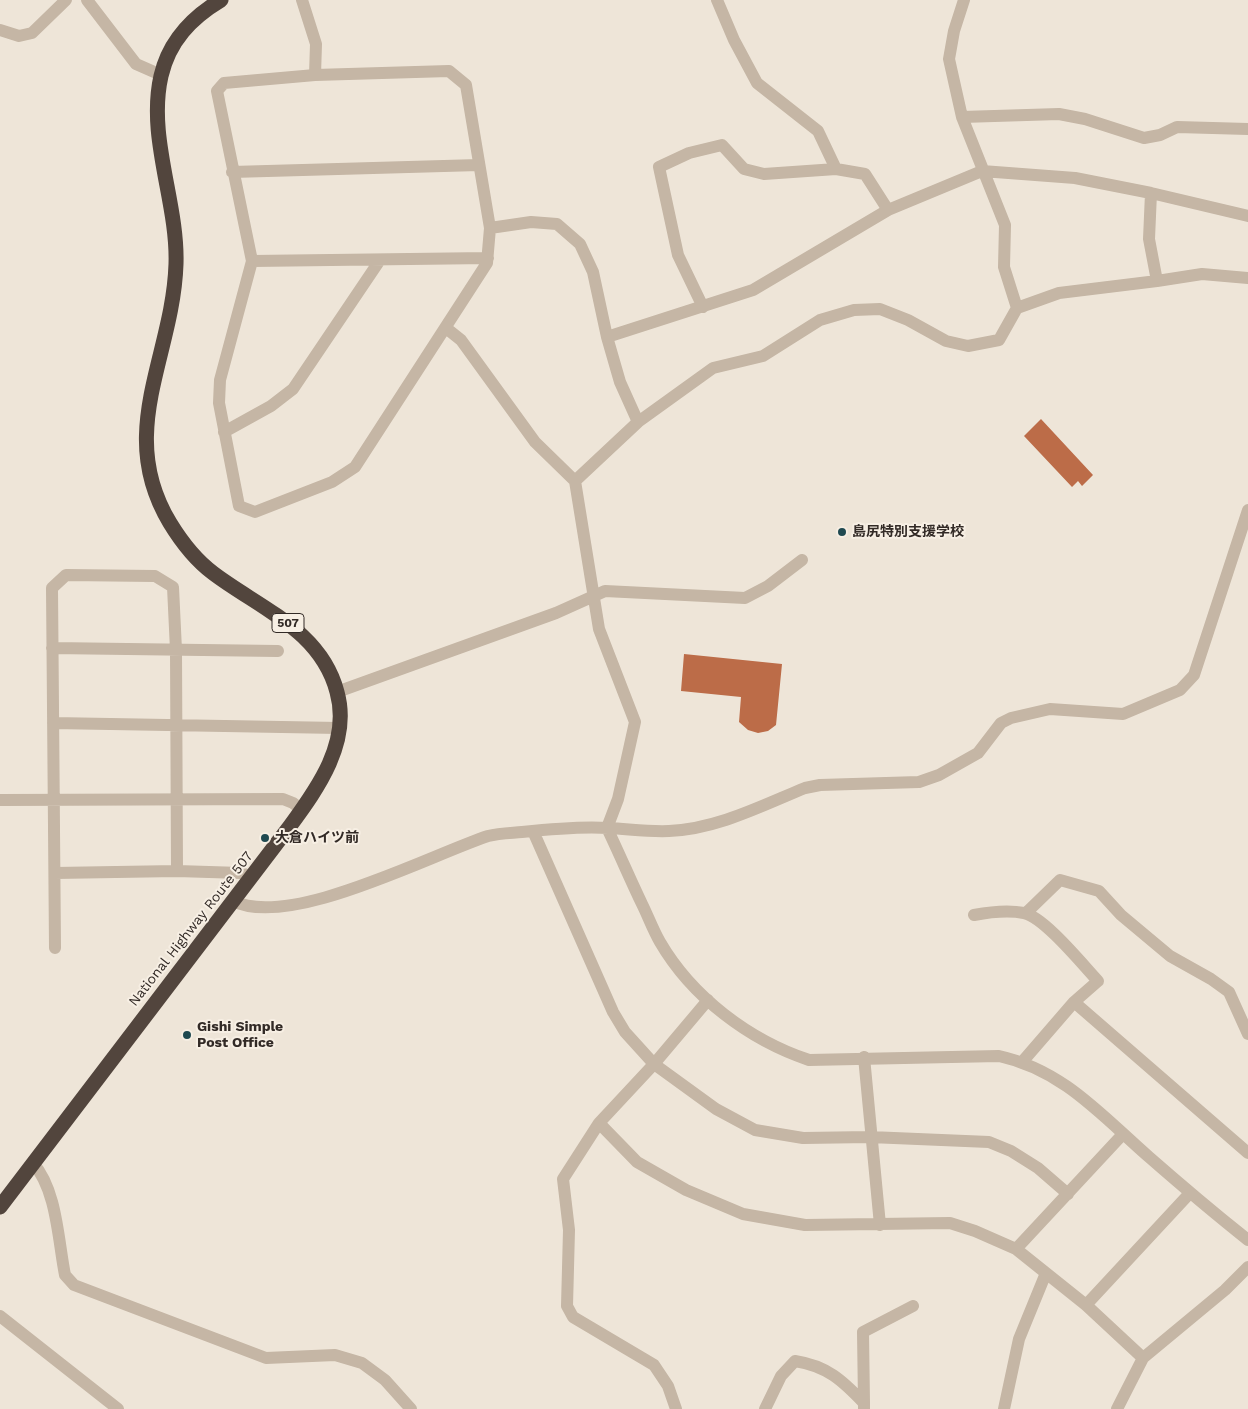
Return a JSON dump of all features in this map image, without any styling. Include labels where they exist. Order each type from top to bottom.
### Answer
[{"type":"highway","name":"National Highway Route 507","points":[[0,1207],[302,810],[332,758],[339,728],[337,692],[321,658],[298,630],[214,574],[197,558],[170,523],[154,488],[146,450],[146,412],[168,321],[176,263],[167,181],[158,132],[158,98],[161,75],[171,49],[182,31],[200,13],[221,0]]},
{"type":"street","points":[[0,30],[19,36],[32,33],[66,0]]},
{"type":"street","points":[[87,0],[136,64],[161,75]]},
{"type":"street","points":[[302,0],[316,44],[315,76]]},
{"type":"street","points":[[717,0],[734,40],[756,83],[818,131],[836,169]]},
{"type":"street","points":[[964,0],[954,31],[949,59],[962,117],[1005,225],[1004,267],[1017,308]]},
{"type":"street","points":[[449,71],[466,85],[479,165],[490,228],[487,264],[355,467],[332,482],[254,512],[239,506],[219,403],[220,380],[252,261],[216,91],[224,83],[315,76],[449,71]]},
{"type":"street","points":[[962,117],[1059,114],[1084,119],[1144,138],[1160,135],[1177,127],[1248,129]]},
{"type":"street","points":[[702,307],[678,255],[660,167],[689,153],[722,145],[744,169],[764,174],[836,169],[865,174],[888,210]]},
{"type":"street","points":[[232,172],[479,165]]},
{"type":"street","points":[[607,337],[753,290],[888,210],[982,171],[1076,178],[1151,193],[1248,216]]},
{"type":"street","points":[[1151,193],[1149,239],[1157,281]]},
{"type":"street","points":[[490,228],[531,222],[557,224],[580,244],[593,272],[607,337],[620,382],[638,422]]},
{"type":"street","points":[[252,261],[488,258]]},
{"type":"street","points":[[224,432],[271,406],[293,389],[380,260]]},
{"type":"street","points":[[575,481],[638,422],[713,368],[763,356],[820,320],[854,310],[880,309],[908,320],[946,341],[968,346],[999,340],[1017,308],[1059,293],[1202,274],[1248,278]]},
{"type":"street","points":[[446,328],[461,340],[535,442],[575,481],[599,629],[635,722],[618,799],[607,828],[659,942],[684,976],[708,1000],[754,1035],[782,1051],[809,1060],[999,1056],[1023,1061],[1074,1089],[1190,1193],[1248,1240]]},
{"type":"street","points":[[233,901],[243,906],[261,908],[327,898],[448,850],[492,835],[533,831],[607,828],[670,831],[718,823],[805,788],[820,785],[919,782],[939,775],[978,753],[1001,723],[1011,718],[1050,710],[1123,714],[1180,690],[1194,675],[1248,510]]},
{"type":"street","points":[[337,692],[556,613],[605,590],[745,598],[768,586],[802,560]]},
{"type":"street","points":[[55,948],[52,588],[66,575],[155,576],[173,586],[176,650],[177,871]]},
{"type":"street","points":[[52,648],[278,651]]},
{"type":"street","points":[[54,723],[339,728]]},
{"type":"street","points":[[0,800],[54,798],[283,799],[293,803],[302,810]]},
{"type":"street","points":[[533,831],[613,1012],[625,1032],[654,1064],[716,1109],[755,1130],[803,1138],[870,1137],[989,1142],[1011,1151],[1038,1168],[1068,1194]]},
{"type":"street","points":[[55,873],[177,871],[241,874],[252,877]]},
{"type":"street","points":[[1026,914],[1060,880],[1099,891],[1121,915],[1170,956],[1211,979],[1229,992],[1248,1034]]},
{"type":"street","points":[[974,915],[994,912],[1026,914],[1040,921],[1098,981],[1074,1002],[1023,1061]]},
{"type":"street","points":[[676,1409],[668,1386],[654,1365],[573,1317],[567,1306],[569,1230],[563,1179],[599,1123],[654,1064],[708,1000]]},
{"type":"street","points":[[1074,1002],[1248,1153]]},
{"type":"street","points":[[864,1058],[870,1137],[880,1225]]},
{"type":"street","points":[[599,1123],[637,1162],[686,1190],[743,1214],[804,1225],[950,1223],[1016,1248],[1086,1305],[1142,1358]]},
{"type":"street","points":[[1016,1248],[1123,1134]]},
{"type":"street","points":[[33,1163],[42,1173],[49,1187],[64,1275],[74,1285],[266,1358],[335,1355],[362,1363],[385,1380],[411,1409]]},
{"type":"street","points":[[1086,1305],[1190,1193]]},
{"type":"street","points":[[1117,1409],[1142,1358],[1225,1290],[1248,1267]]},
{"type":"street","points":[[1004,1409],[1019,1339],[1046,1273]]},
{"type":"street","points":[[864,1406],[863,1332],[913,1306]]},
{"type":"street","points":[[0,1316],[118,1409]]},
{"type":"street","points":[[765,1409],[780,1376],[795,1361],[816,1364],[844,1383],[864,1406]]},
{"type":"building","points":[[1041,419],[1093,475],[1082,486],[1078,481],[1072,487],[1024,436]]},
{"type":"building","points":[[684,654],[782,664],[776,725],[768,731],[758,733],[748,730],[739,722],[741,697],[681,691]]},
{"type":"place","name":"島尻特別支援学校","points":[[842,532]]},
{"type":"place","name":"大倉ハイツ前","points":[[265,838]]},
{"type":"place","name":"Gishi Simple Post Office","points":[[187,1035]]}]
